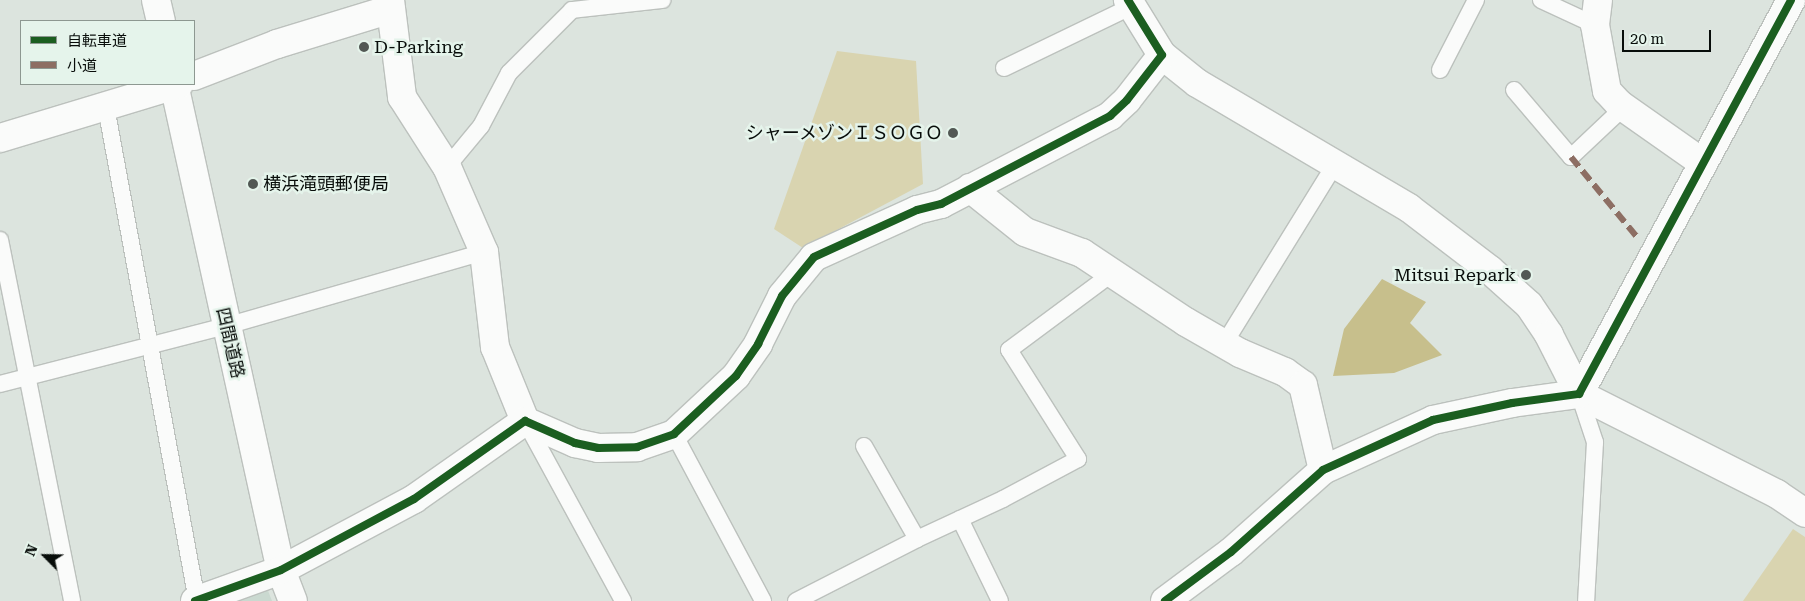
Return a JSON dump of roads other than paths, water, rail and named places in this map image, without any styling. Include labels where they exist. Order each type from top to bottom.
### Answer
[{"type":"street","points":[[156,0],[161,20]]},
{"type":"street","points":[[1579,394],[1791,0]]},
{"type":"street","points":[[1130,3],[1162,55],[1197,83],[1334,166],[1409,208],[1520,297],[1549,335],[1579,394]]},
{"type":"street","points":[[195,76],[277,44],[390,4],[402,97],[447,167],[484,252],[496,347],[525,421],[575,443],[598,448],[637,447],[674,434],[736,376],[758,344],[782,296],[814,257],[916,210],[941,204],[1110,116],[1127,100],[1162,55]]},
{"type":"street","points":[[1596,13],[1604,85],[1624,107],[1703,163]]},
{"type":"street","points":[[0,138],[171,85]]},
{"type":"street","name":"四間道路","points":[[181,85],[226,326],[281,570],[294,601]]},
{"type":"street","points":[[970,188],[1025,232],[1082,253],[1114,272],[1186,322],[1224,344],[1285,372],[1303,385],[1323,470]]},
{"type":"street","points":[[1165,601],[1231,552],[1323,470],[1433,420],[1512,403],[1579,394],[1777,494],[1805,513]]},
{"type":"street","points":[[196,601],[281,570],[414,498],[525,421]]},
{"type":"lane","points":[[447,167],[481,126],[509,73],[572,10],[662,0]]},
{"type":"lane","points":[[1440,70],[1476,0]]},
{"type":"lane","points":[[1541,0],[1596,13]]},
{"type":"lane","points":[[1801,0],[1805,3]]},
{"type":"lane","points":[[1004,68],[1130,3]]},
{"type":"lane","points":[[1514,90],[1571,157],[1624,107]]},
{"type":"lane","points":[[106,106],[148,346],[196,601]]},
{"type":"lane","points":[[1224,344],[1334,166]]},
{"type":"lane","points":[[0,240],[29,376],[72,601]]},
{"type":"lane","points":[[0,384],[226,326],[484,252]]},
{"type":"lane","points":[[796,601],[1078,459],[1009,350],[1114,272]]},
{"type":"lane","points":[[1579,394],[1595,442],[1586,601]]},
{"type":"lane","points":[[525,421],[623,601]]},
{"type":"lane","points":[[674,434],[763,601]]},
{"type":"lane","points":[[864,446],[917,539]]},
{"type":"lane","points":[[960,519],[1000,601]]},
{"type":"place","name":"D-Parking","points":[[364,47]]},
{"type":"place","name":"シャーメゾンＩＳＯＧＯ","points":[[953,133]]},
{"type":"place","name":"横浜滝頭郵便局","points":[[253,184]]},
{"type":"place","name":"Mitsui Repark","points":[[1526,275]]}]
